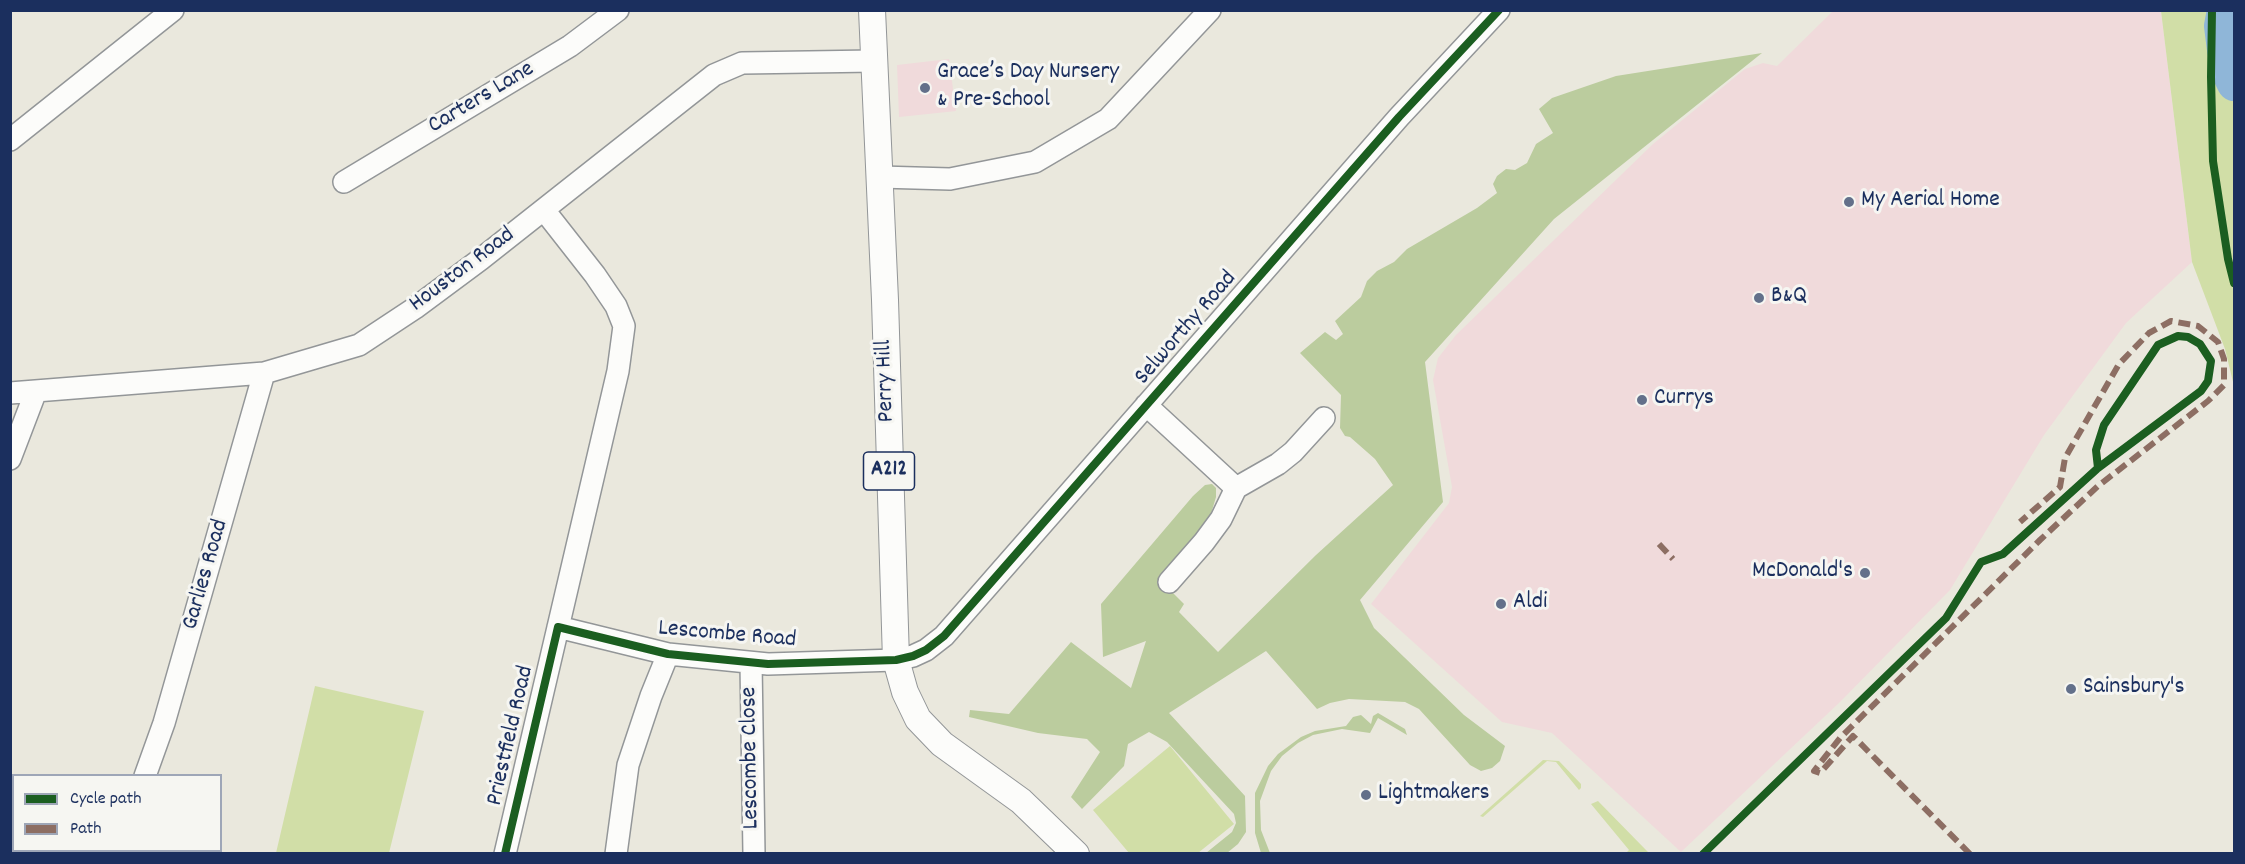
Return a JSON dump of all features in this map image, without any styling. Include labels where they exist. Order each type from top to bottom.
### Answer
[{"type":"main road","name":"Perry Hill","points":[[872,10],[880,177],[896,660],[905,692],[918,719],[942,744],[1021,801],[1076,854]]},
{"type":"street","points":[[10,140],[173,10]]},
{"type":"street","name":"Carters Lane","points":[[344,182],[570,46],[618,10]]},
{"type":"street","points":[[880,177],[950,179],[1035,162],[1108,119],[1210,10]]},
{"type":"street","name":"Selworthy Road","points":[[896,660],[926,650],[944,636],[1399,117],[1499,10]]},
{"type":"street","name":"Houston Road","points":[[10,393],[264,373],[359,345],[415,308],[544,210],[714,75],[742,63],[874,61]]},
{"type":"street","name":"Priestfield Road","points":[[505,854],[618,371],[624,326],[616,306],[595,275],[544,210]]},
{"type":"street","name":"Garlies Road","points":[[146,774],[171,700],[264,373]]},
{"type":"street","points":[[10,459],[36,391]]},
{"type":"street","points":[[1146,405],[1236,488]]},
{"type":"street","points":[[1169,582],[1221,519],[1236,488],[1278,464],[1293,452],[1324,418]]},
{"type":"street","name":"Lescombe Road","points":[[558,627],[668,654],[751,663],[896,660]]},
{"type":"street","points":[[616,854],[628,765],[668,654]]},
{"type":"street","name":"Lescombe Close","points":[[751,663],[754,854]]},
{"type":"shaded area","points":[[1833,11],[2161,11],[2192,262],[2126,323],[2044,435],[1950,590],[1840,702],[1681,852],[1552,733],[1502,722],[1371,604],[1449,503],[1452,487],[1433,380],[1438,358],[1456,335],[1653,144],[1745,69],[1763,63],[1777,66]]},
{"type":"shaded area","name":"Grace’s Day Nursery & Pre-School","points":[[949,59],[956,111],[899,117],[897,65]]},
{"type":"green space","points":[[2161,11],[2234,11],[2234,386],[2225,349],[2192,262]]},
{"type":"green space","points":[[1762,53],[1554,219],[1425,362],[1443,502],[1360,600],[1374,628],[1464,715],[1505,746],[1500,761],[1492,768],[1481,771],[1470,765],[1419,709],[1405,702],[1349,699],[1330,703],[1317,709],[1266,651],[1169,713],[1245,796],[1246,832],[1238,844],[1227,853],[1206,853],[1232,832],[1236,823],[1234,814],[1167,742],[1149,732],[1128,744],[1124,766],[1082,809],[1071,797],[1100,752],[1087,739],[1038,733],[969,717],[970,710],[1009,714],[1071,642],[1131,688],[1146,641],[1103,657],[1101,604],[1193,496],[1205,485],[1212,484],[1216,488],[1216,497],[1208,524],[1160,580],[1184,604],[1179,612],[1218,652],[1316,555],[1393,485],[1375,459],[1350,437],[1345,436],[1340,428],[1341,395],[1300,353],[1325,332],[1336,340],[1343,334],[1335,321],[1361,297],[1367,281],[1377,271],[1394,262],[1407,249],[1477,208],[1497,193],[1493,184],[1497,176],[1506,169],[1515,170],[1527,163],[1536,144],[1553,133],[1539,109],[1552,98],[1616,76]]},
{"type":"green space","points":[[315,686],[424,711],[389,853],[276,853]]},
{"type":"green space","points":[[1378,713],[1405,729],[1407,735],[1378,718],[1370,733],[1342,729],[1313,735],[1282,756],[1271,771],[1260,801],[1261,830],[1270,853],[1261,853],[1255,833],[1255,793],[1268,766],[1278,754],[1301,737],[1315,731],[1346,726],[1353,717],[1361,715],[1371,724],[1373,716]]},
{"type":"green space","points":[[1170,746],[1234,824],[1198,853],[1129,853],[1093,810]]},
{"type":"green space","points":[[1543,760],[1559,761],[1581,784],[1581,788],[1579,790],[1556,762],[1547,761],[1483,817],[1480,816]]},
{"type":"green space","points":[[1598,801],[1649,853],[1626,853],[1629,850],[1591,804]]},
{"type":"waterway","points":[[2224,10],[2221,26],[2224,50],[2234,84]]},
{"type":"marked path","points":[[1970,854],[1853,736],[1820,773],[1814,771],[1840,738],[2040,540],[2098,486],[2208,401],[2224,385],[2224,359],[2218,342],[2198,326],[2171,321],[2149,333],[2119,364],[2065,458],[2060,487],[2020,522]]},
{"type":"marked path","points":[[1659,544],[1673,559]]},
{"type":"cycle path","points":[[505,854],[558,627],[668,654],[768,664],[896,660],[926,650],[944,636],[1399,117],[1499,10]]},
{"type":"cycle path","points":[[2212,10],[2213,161],[2228,259],[2234,283]]},
{"type":"cycle path","points":[[1703,854],[1946,618],[1981,562],[2003,554],[2098,468],[2201,391],[2208,381],[2211,361],[2200,344],[2188,337],[2178,336],[2158,345],[2104,425],[2096,450],[2098,468]]},
{"type":"place","name":"Grace’s Day Nursery & Pre-School","points":[[925,88]]},
{"type":"place","name":"My Aerial Home","points":[[1849,202]]},
{"type":"place","name":"B&Q","points":[[1759,298]]},
{"type":"place","name":"Currys","points":[[1642,400]]},
{"type":"place","name":"McDonald's","points":[[1865,573]]},
{"type":"place","name":"Aldi","points":[[1501,604]]},
{"type":"place","name":"Sainsbury's","points":[[2071,689]]},
{"type":"place","name":"Lightmakers","points":[[1366,795]]}]
